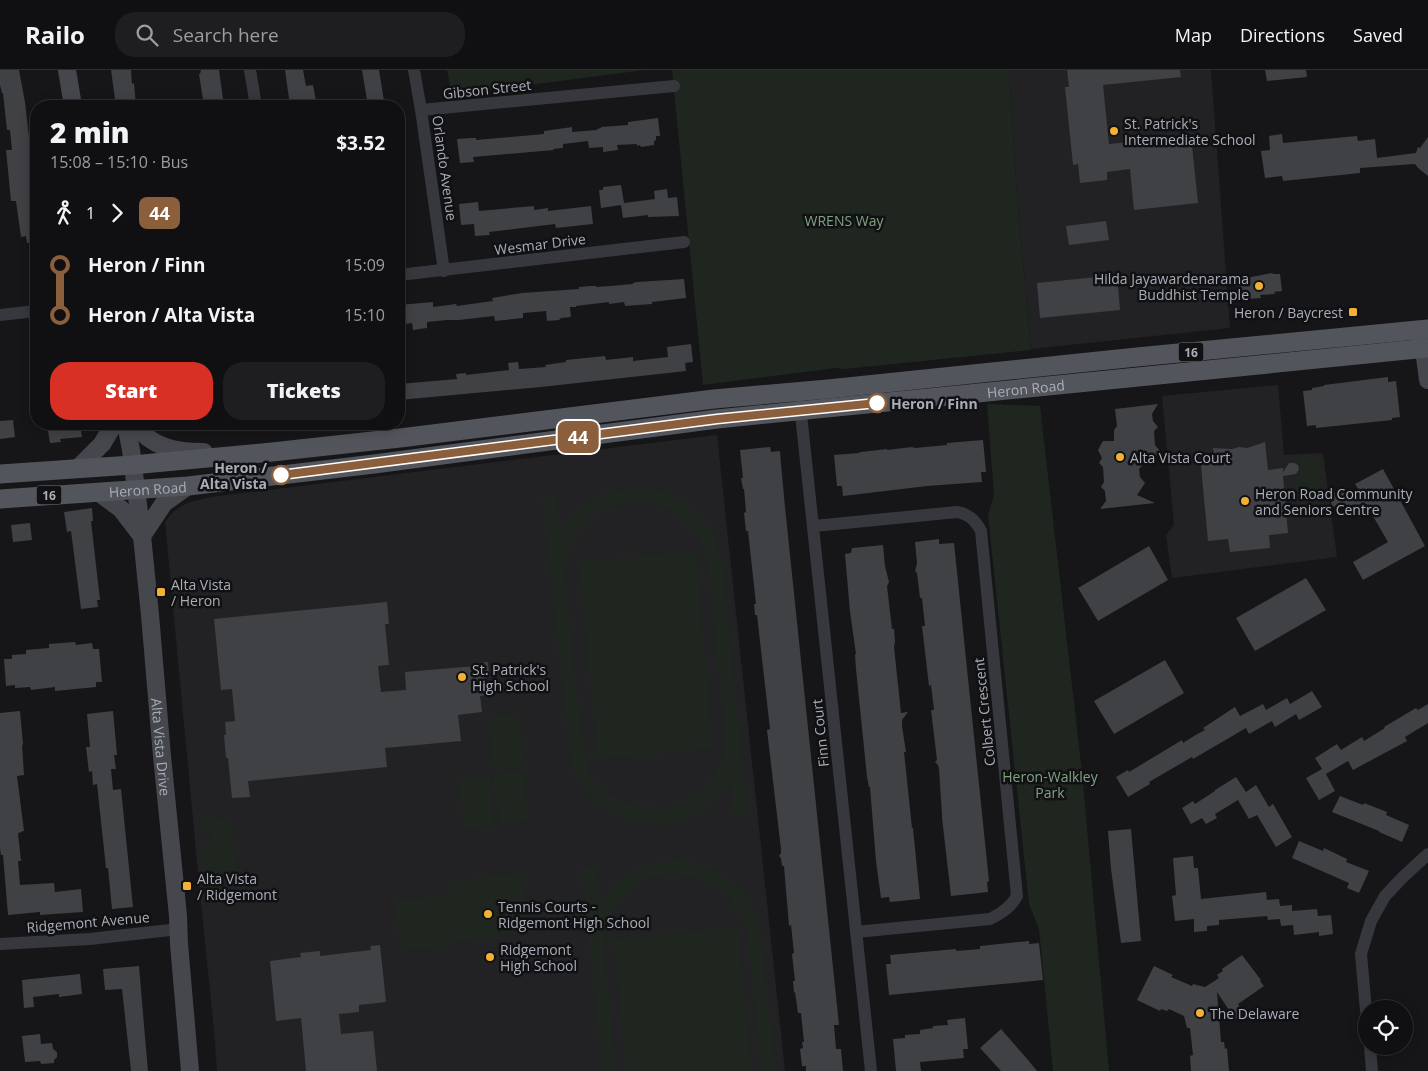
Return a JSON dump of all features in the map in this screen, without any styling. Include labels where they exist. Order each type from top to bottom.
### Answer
[{"type":"main road","name":"Heron Road","points":[[0,474],[132,465],[272,452],[714,399],[1425,330]]},
{"type":"main road","name":"Heron Road","points":[[0,499],[188,486],[374,464],[717,419],[1426,349]]},
{"type":"street","points":[[67,70],[72,100]]},
{"type":"street","points":[[250,70],[255,100]]},
{"type":"street","name":"Orlando Avenue","points":[[414,70],[422,110],[444,271]]},
{"type":"street","name":"Gibson Street","points":[[422,110],[674,86]]},
{"type":"street","name":"Wesmar Drive","points":[[405,274],[684,242]]},
{"type":"street","points":[[0,315],[30,312]]},
{"type":"street","points":[[1425,330],[1428,380]]},
{"type":"street","name":"Finn Court","points":[[798,391],[871,1071]]},
{"type":"street","points":[[78,468],[102,444],[110,430]]},
{"type":"street","name":"Alta Vista Drive","points":[[127,430],[142,536],[179,929],[190,1071]]},
{"type":"street","points":[[139,430],[154,443],[169,449],[186,452],[272,452]]},
{"type":"street","points":[[98,492],[121,509],[142,536],[164,503],[188,486]]},
{"type":"street","name":"Colbert Crescent","points":[[814,526],[957,512],[965,514],[975,521],[980,531],[1017,896],[1012,904],[1001,914],[990,918],[856,932]]},
{"type":"street","points":[[1365,1000],[1361,954],[1371,921],[1385,896],[1402,877],[1428,854]]},
{"type":"street","name":"Ridgemont Avenue","points":[[0,944],[90,939],[179,929]]},
{"type":"street","points":[[1371,1055],[1372,1071]]},
{"type":"shaded area","points":[[1009,70],[1211,70],[1230,328],[1031,349],[1017,195]]},
{"type":"shaded area","points":[[1278,385],[1284,455],[1323,453],[1337,557],[1172,578],[1166,535],[1174,525],[1162,396]]},
{"type":"shaded area","name":"St. Patrick's High School","points":[[717,435],[785,1071],[217,1071],[165,522],[174,511],[187,503],[211,497]]},
{"type":"green space","points":[[447,70],[645,70],[452,95]]},
{"type":"green space","name":"WRENS Way","points":[[672,70],[1009,70],[1017,195],[1031,350],[845,369],[836,368],[703,385]]},
{"type":"green space","name":"Heron-Walkley Park","points":[[987,404],[1040,406],[1082,772],[1109,1071],[1053,1071],[1039,929],[1029,904],[988,515],[994,495]]},
{"type":"green space","points":[[1299,457],[1320,457],[1321,490],[1296,492],[1294,476],[1300,471]]},
{"type":"green space","points":[[641,487],[667,492],[689,506],[712,528],[723,566],[748,814],[734,816],[730,783],[701,812],[668,825],[635,823],[597,804],[572,769],[542,496],[556,495],[561,530],[578,511],[597,496]],"holes":[[[646,502],[674,511],[700,539],[708,565],[725,737],[722,760],[700,793],[673,808],[636,806],[609,795],[589,772],[579,713],[565,575],[570,546],[592,515],[622,503]]]},
{"type":"green space","points":[[696,551],[713,749],[597,759],[579,562]]},
{"type":"green space","points":[[519,714],[524,765],[493,768],[488,717]]},
{"type":"green space","points":[[524,770],[529,821],[499,825],[493,773]]},
{"type":"green space","points":[[489,775],[494,826],[464,829],[458,778]]},
{"type":"green space","points":[[208,814],[229,823],[231,826],[237,873],[234,878],[226,882],[215,893],[208,894],[205,889],[200,851],[203,845],[211,840],[212,837],[201,826],[200,819]]},
{"type":"green space","points":[[676,859],[704,865],[728,879],[743,892],[760,926],[776,1071],[760,1071],[749,943],[743,918],[725,893],[705,880],[675,874],[647,878],[626,894],[612,913],[605,930],[604,951],[617,1071],[602,1071],[581,869],[597,867],[600,903],[616,883],[631,872],[649,865]]},
{"type":"green space","name":"Tennis Courts - Ridgemont High School","points":[[521,873],[528,933],[454,942],[454,945],[400,951],[395,901],[449,895],[447,881]]},
{"type":"green space","points":[[738,927],[752,1071],[626,1071],[613,939]]},
{"type":"building","points":[[0,70],[19,70],[30,136],[30,243],[27,243],[26,236],[21,237],[16,201],[11,201],[6,150],[12,150],[10,130],[7,130],[3,93],[0,85]]},
{"type":"building","points":[[111,70],[131,70],[135,100],[115,100]]},
{"type":"building","points":[[201,70],[219,70],[223,100],[203,100]]},
{"type":"building","points":[[285,70],[303,70],[306,86],[313,85],[316,100],[289,100]]},
{"type":"building","points":[[362,70],[379,70],[384,100],[367,100]]},
{"type":"building","points":[[1067,70],[1180,70],[1181,77],[1103,85],[1109,144],[1191,136],[1198,203],[1134,210],[1130,169],[1107,172],[1107,180],[1080,183],[1078,164],[1073,165],[1065,87],[1069,87]]},
{"type":"building","points":[[1265,70],[1306,70],[1307,77],[1267,81]]},
{"type":"building","points":[[658,118],[660,136],[656,136],[654,145],[641,147],[640,145],[637,146],[637,144],[617,145],[618,150],[603,152],[603,147],[589,148],[588,141],[563,144],[563,148],[554,150],[473,157],[474,162],[460,163],[457,139],[476,138],[476,140],[544,134],[544,131],[572,127],[572,132],[597,130],[601,127],[628,125],[628,122]]},
{"type":"building","points":[[1282,134],[1283,143],[1357,136],[1358,141],[1375,139],[1377,158],[1416,153],[1418,147],[1420,148],[1428,137],[1428,176],[1415,164],[1360,168],[1360,173],[1283,181],[1282,176],[1265,178],[1261,151],[1270,150],[1269,136]]},
{"type":"building","points":[[621,185],[624,203],[655,199],[654,191],[667,189],[668,198],[677,197],[679,216],[648,217],[648,215],[623,218],[621,205],[601,208],[599,190],[603,190],[603,187]]},
{"type":"building","points":[[478,202],[479,211],[534,206],[534,210],[548,208],[548,211],[591,206],[593,224],[556,228],[555,224],[489,232],[490,235],[475,236],[474,224],[461,225],[459,204]]},
{"type":"building","points":[[1106,221],[1109,240],[1069,245],[1066,226]]},
{"type":"building","name":"Hilda Jayawardenarama Buddhist Temple","points":[[1272,273],[1280,274],[1282,291],[1274,292],[1275,294],[1260,295],[1261,298],[1238,298],[1236,280]]},
{"type":"building","points":[[1117,275],[1120,310],[1040,318],[1037,283]]},
{"type":"building","points":[[684,279],[686,298],[652,302],[652,304],[625,306],[624,302],[609,304],[609,302],[570,307],[571,317],[559,320],[547,321],[546,311],[523,313],[523,318],[495,321],[494,316],[427,322],[427,328],[413,330],[412,323],[405,324],[405,304],[433,302],[433,307],[456,304],[457,306],[493,301],[492,298],[522,293],[633,284],[637,282]]},
{"type":"building","points":[[691,344],[693,362],[685,363],[686,371],[405,399],[405,383],[457,379],[456,374],[466,373],[466,375],[509,370],[508,363],[518,362],[519,369],[546,367],[545,365],[566,362],[566,360],[605,356],[606,360],[633,357],[633,361],[668,357],[667,347]]},
{"type":"building","points":[[1388,377],[1388,382],[1396,381],[1400,417],[1392,418],[1392,420],[1316,428],[1316,425],[1307,426],[1303,391],[1312,390],[1312,388],[1324,385]]},
{"type":"building","name":"Alta Vista Court","points":[[1158,404],[1152,414],[1153,421],[1158,427],[1154,431],[1155,445],[1160,451],[1154,461],[1147,460],[1139,469],[1140,477],[1145,483],[1137,495],[1155,503],[1100,509],[1106,501],[1105,491],[1101,487],[1104,482],[1103,467],[1099,463],[1102,458],[1098,450],[1103,441],[1114,441],[1114,430],[1117,426],[1115,409]]},
{"type":"building","points":[[13,420],[15,437],[0,439],[0,421]]},
{"type":"building","points":[[81,430],[82,437],[60,439],[61,442],[50,443],[48,431]]},
{"type":"building","points":[[983,440],[986,472],[981,472],[982,482],[927,486],[843,496],[842,486],[837,486],[834,455]]},
{"type":"building","name":"Heron Road Community and Seniors Centre","points":[[1265,442],[1268,470],[1283,468],[1283,472],[1289,463],[1298,465],[1299,470],[1296,474],[1283,476],[1288,533],[1269,535],[1270,548],[1230,552],[1228,539],[1208,541],[1201,466],[1204,462],[1214,458],[1213,448],[1247,448]]},
{"type":"building","points":[[770,447],[771,452],[780,451],[839,1025],[834,1025],[836,1049],[841,1049],[843,1071],[806,1071],[806,1066],[802,1066],[800,1049],[803,1048],[802,1042],[804,1042],[801,1013],[798,1013],[794,993],[793,981],[795,981],[792,954],[794,953],[791,925],[789,926],[784,866],[782,866],[779,856],[781,849],[767,730],[770,729],[757,615],[755,615],[754,604],[756,604],[748,531],[746,531],[744,513],[746,512],[744,489],[741,478],[743,478],[740,450]]},
{"type":"building","points":[[1383,469],[1425,546],[1363,580],[1353,562],[1388,542],[1366,504],[1332,507],[1330,493],[1359,490],[1355,484]]},
{"type":"building","points":[[92,508],[93,521],[91,521],[100,600],[97,600],[98,607],[81,609],[71,531],[67,532],[64,512]]},
{"type":"building","points":[[30,523],[32,540],[13,542],[11,525]]},
{"type":"building","points":[[939,539],[939,544],[954,543],[989,881],[987,882],[988,892],[951,896],[942,818],[939,769],[935,762],[937,760],[931,710],[934,710],[931,685],[929,686],[922,626],[925,626],[922,598],[920,598],[917,573],[915,571],[917,563],[915,542]]},
{"type":"building","points":[[883,545],[889,582],[887,586],[892,629],[894,629],[901,713],[908,712],[902,720],[902,726],[920,899],[890,902],[889,897],[881,898],[876,861],[845,554],[851,553],[852,548]]},
{"type":"building","points":[[1149,546],[1168,580],[1098,621],[1078,588]]},
{"type":"building","points":[[1306,578],[1326,610],[1255,651],[1236,618]]},
{"type":"building","points":[[387,602],[389,624],[385,624],[389,665],[378,666],[381,692],[406,690],[405,672],[476,666],[476,663],[488,662],[489,675],[485,675],[487,695],[480,696],[482,712],[458,715],[461,741],[385,748],[387,767],[248,781],[250,797],[232,798],[224,735],[226,735],[225,722],[235,721],[232,689],[221,690],[214,619]]},
{"type":"building","points":[[75,642],[76,645],[92,643],[93,649],[99,649],[102,682],[96,682],[96,687],[55,691],[55,687],[31,690],[30,687],[15,688],[15,685],[6,686],[4,659],[12,659],[12,655],[26,654],[26,650],[49,648],[49,644]]},
{"type":"building","points":[[1165,660],[1184,693],[1114,734],[1094,701]]},
{"type":"building","points":[[1312,691],[1322,707],[1299,720],[1296,714],[1275,727],[1272,721],[1249,734],[1246,728],[1149,782],[1150,784],[1128,797],[1116,777],[1128,770],[1129,772],[1182,740],[1183,743],[1205,730],[1203,728],[1235,707],[1240,716],[1263,704],[1266,710],[1287,698],[1290,704]]},
{"type":"building","points":[[1428,704],[1428,723],[1405,737],[1407,741],[1353,770],[1348,761],[1326,774],[1335,791],[1319,800],[1306,778],[1322,769],[1315,758],[1337,744],[1341,750],[1362,737],[1364,741],[1416,708],[1418,710]]},
{"type":"building","points":[[20,711],[24,775],[17,776],[24,831],[18,833],[21,861],[18,861],[20,885],[54,883],[55,892],[81,889],[83,912],[40,915],[40,912],[8,915],[3,855],[1,855],[0,849],[0,713]]},
{"type":"building","points":[[113,711],[117,755],[114,755],[116,769],[111,769],[113,790],[121,789],[133,907],[112,909],[97,784],[93,785],[92,771],[89,772],[86,747],[90,747],[87,714]]},
{"type":"building","points":[[1236,777],[1246,792],[1256,785],[1269,807],[1273,804],[1292,837],[1276,847],[1257,815],[1249,819],[1238,800],[1215,814],[1217,818],[1206,824],[1202,818],[1191,824],[1182,808],[1193,801],[1195,804]]},
{"type":"building","points":[[1340,796],[1387,812],[1386,815],[1409,825],[1402,842],[1332,812]]},
{"type":"building","points":[[1131,829],[1141,941],[1121,943],[1108,831]]},
{"type":"building","points":[[1299,841],[1323,851],[1324,848],[1347,859],[1346,862],[1369,871],[1359,893],[1347,888],[1349,883],[1292,858]]},
{"type":"building","points":[[1193,856],[1194,868],[1198,868],[1201,899],[1266,892],[1267,900],[1279,899],[1280,906],[1292,905],[1292,911],[1317,909],[1318,916],[1331,915],[1333,934],[1319,936],[1319,932],[1294,935],[1293,925],[1281,926],[1280,919],[1268,920],[1267,916],[1219,920],[1219,925],[1207,926],[1207,931],[1194,932],[1194,919],[1175,921],[1172,896],[1176,895],[1173,858]]},
{"type":"building","points":[[1029,941],[1029,944],[1039,943],[1043,980],[889,995],[886,964],[891,964],[890,955],[956,949],[956,951],[980,949],[980,946]]},
{"type":"building","points":[[380,945],[386,1002],[359,1005],[359,1012],[339,1014],[341,1034],[373,1031],[377,1071],[306,1071],[301,1018],[276,1021],[270,961],[301,957],[300,953],[320,951],[320,956],[371,950],[370,946]]},
{"type":"building","name":"The Delaware","points":[[1242,955],[1264,986],[1238,1004],[1244,1014],[1235,1019],[1217,992],[1221,1042],[1224,1042],[1225,1049],[1227,1048],[1229,1071],[1191,1071],[1190,1056],[1193,1055],[1190,1028],[1187,1028],[1184,1016],[1169,1009],[1167,1011],[1161,1009],[1160,1011],[1137,1000],[1154,966],[1173,975],[1171,977],[1192,986],[1193,984],[1205,987],[1219,978],[1217,975],[1223,971],[1222,969]]},
{"type":"building","points":[[139,966],[148,1071],[131,1071],[122,989],[105,990],[103,969]]},
{"type":"building","points":[[80,974],[82,994],[59,997],[59,994],[33,997],[34,1007],[24,1008],[22,980]]},
{"type":"building","points":[[965,1018],[968,1049],[963,1049],[964,1058],[920,1062],[921,1071],[896,1071],[893,1039],[905,1038],[905,1035],[920,1034],[920,1030],[933,1028],[933,1026],[948,1025],[947,1020]]},
{"type":"building","points":[[1001,1029],[1037,1071],[1001,1071],[980,1048]]},
{"type":"building","points":[[40,1034],[41,1044],[52,1043],[53,1049],[57,1052],[54,1063],[41,1064],[40,1061],[25,1062],[22,1036]]},
{"type":"bus line","name":"44","points":[[281,475],[717,419],[877,403]]},
{"type":"place","name":"St. Patrick's Intermediate School","points":[[1114,131]]},
{"type":"place","name":"Hilda Jayawardenarama Buddhist Temple","points":[[1259,286]]},
{"type":"place","name":"Heron / Baycrest","points":[[1353,312]]},
{"type":"place","name":"Heron / Finn","points":[[877,403]]},
{"type":"place","name":"Alta Vista Court","points":[[1120,457]]},
{"type":"place","name":"Heron / Alta Vista","points":[[281,475]]},
{"type":"place","name":"Heron Road Community and Seniors Centre","points":[[1245,501]]},
{"type":"place","name":"Alta Vista / Heron","points":[[161,592]]},
{"type":"place","name":"St. Patrick's High School","points":[[462,677]]},
{"type":"place","name":"Alta Vista / Ridgemont","points":[[187,886]]},
{"type":"place","name":"Tennis Courts - Ridgemont High School","points":[[488,914]]},
{"type":"place","name":"Ridgemont High School","points":[[490,957]]},
{"type":"place","name":"The Delaware","points":[[1200,1013]]}]
